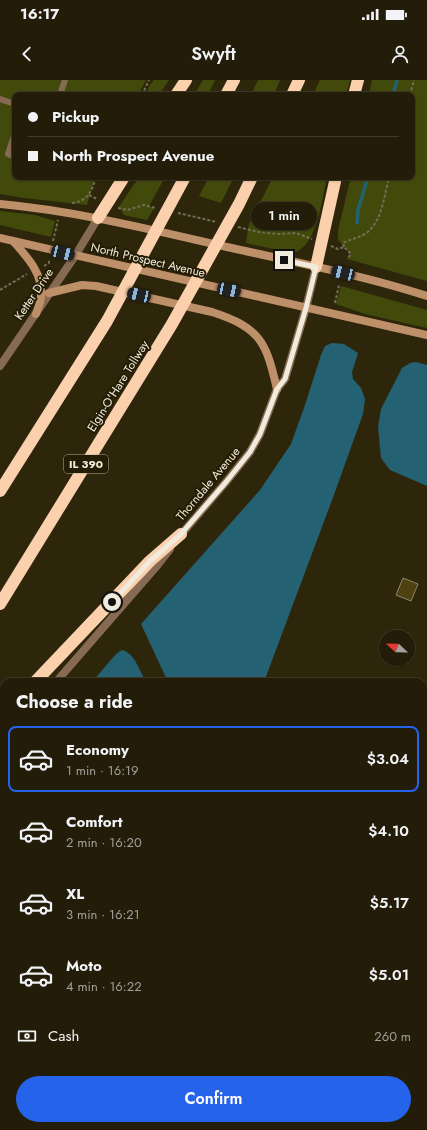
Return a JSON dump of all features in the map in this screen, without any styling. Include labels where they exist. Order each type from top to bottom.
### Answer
[{"type":"highway","points":[[178,92],[186,80]]},
{"type":"highway","points":[[228,92],[234,80]]},
{"type":"highway","points":[[294,92],[300,80]]},
{"type":"highway","points":[[355,92],[358,80]]},
{"type":"highway","points":[[98,218],[122,180]]},
{"type":"highway","name":"Elgin-O'Hare Tollway","points":[[0,604],[172,324],[239,204],[251,180]]},
{"type":"highway","points":[[316,267],[335,180]]},
{"type":"highway","points":[[0,491],[107,320],[182,182]]},
{"type":"highway","points":[[39,678],[150,561],[181,534]]},
{"type":"main road","points":[[0,204],[98,218],[392,285],[427,296]]},
{"type":"main road","name":"North Prospect Avenue","points":[[0,238],[427,335]]},
{"type":"main road","points":[[13,241],[36,270],[41,288],[41,297],[36,314]]},
{"type":"main road","points":[[49,293],[82,285],[96,286],[212,312],[230,318],[254,333],[263,344],[270,362],[277,389]]},
{"type":"street","name":"Ketter Drive","points":[[0,366],[75,256],[98,218]]},
{"type":"street","name":"Thorndale Avenue","points":[[59,678],[156,567],[181,534],[250,452],[260,434],[277,389],[285,379],[306,308],[316,267]]},
{"type":"lane","points":[[61,92],[65,80]]},
{"type":"lane","points":[[0,99],[12,103]]},
{"type":"lane","points":[[12,142],[8,154],[12,156]]},
{"type":"path","points":[[143,92],[149,80]]},
{"type":"path","points":[[411,92],[414,80]]},
{"type":"path","points":[[67,202],[81,202],[93,189],[95,180]]},
{"type":"path","points":[[344,247],[343,243],[364,235],[376,222],[388,180]]},
{"type":"path","points":[[115,206],[127,210],[144,205],[162,209]]},
{"type":"path","points":[[176,212],[220,222]]},
{"type":"path","points":[[54,238],[57,222]]},
{"type":"path","points":[[235,226],[276,234],[296,233],[310,239]]},
{"type":"path","points":[[338,249],[344,247]]},
{"type":"path","points":[[344,247],[351,254],[347,259]]},
{"type":"path","points":[[44,265],[49,263],[50,257]]},
{"type":"path","points":[[0,290],[30,273]]},
{"type":"path","points":[[335,304],[339,285]]},
{"type":"green space","points":[[0,80],[146,80],[140,92],[12,92],[12,180],[94,180],[87,205],[0,194]]},
{"type":"green space","points":[[154,80],[169,80],[161,92],[147,92],[149,86]]},
{"type":"green space","points":[[203,80],[215,80],[209,92],[196,92]]},
{"type":"green space","points":[[258,80],[280,80],[275,92],[252,92]]},
{"type":"green space","points":[[320,80],[350,80],[347,92],[314,92]]},
{"type":"green space","points":[[372,80],[427,80],[427,281],[347,259],[351,254],[338,240],[338,230],[350,180],[415,180],[415,92],[370,92]]},
{"type":"green space","points":[[137,180],[163,180],[149,206],[154,208],[147,220],[124,215],[121,209],[118,208]]},
{"type":"green space","points":[[207,180],[232,180],[221,203],[199,196]]},
{"type":"green space","points":[[271,180],[326,180],[313,233],[300,249],[292,253],[246,243],[249,224]]},
{"type":"green space","points":[[0,211],[35,215],[55,221],[51,237],[0,225]]},
{"type":"green space","points":[[341,286],[427,310],[427,328],[365,314],[336,304]]},
{"type":"water","points":[[332,343],[344,344],[358,353],[352,372],[353,379],[361,388],[365,399],[363,414],[265,678],[166,678],[141,624],[260,490],[291,444],[325,346]]},
{"type":"water","points":[[416,362],[427,365],[427,486],[390,470],[381,458],[378,427],[381,409],[402,368],[410,363]]},
{"type":"water","points":[[122,650],[127,652],[137,663],[144,678],[95,678],[116,654]]},
{"type":"building","points":[[403,578],[418,584],[411,601],[396,595]]},
{"type":"waterway","points":[[394,92],[397,80]]},
{"type":"waterway","points":[[357,223],[358,210],[367,180]]},
{"type":"route","points":[[112,602],[150,561],[181,534],[204,508],[250,452],[260,434],[277,389],[285,379],[306,308],[316,267],[284,260]]}]
